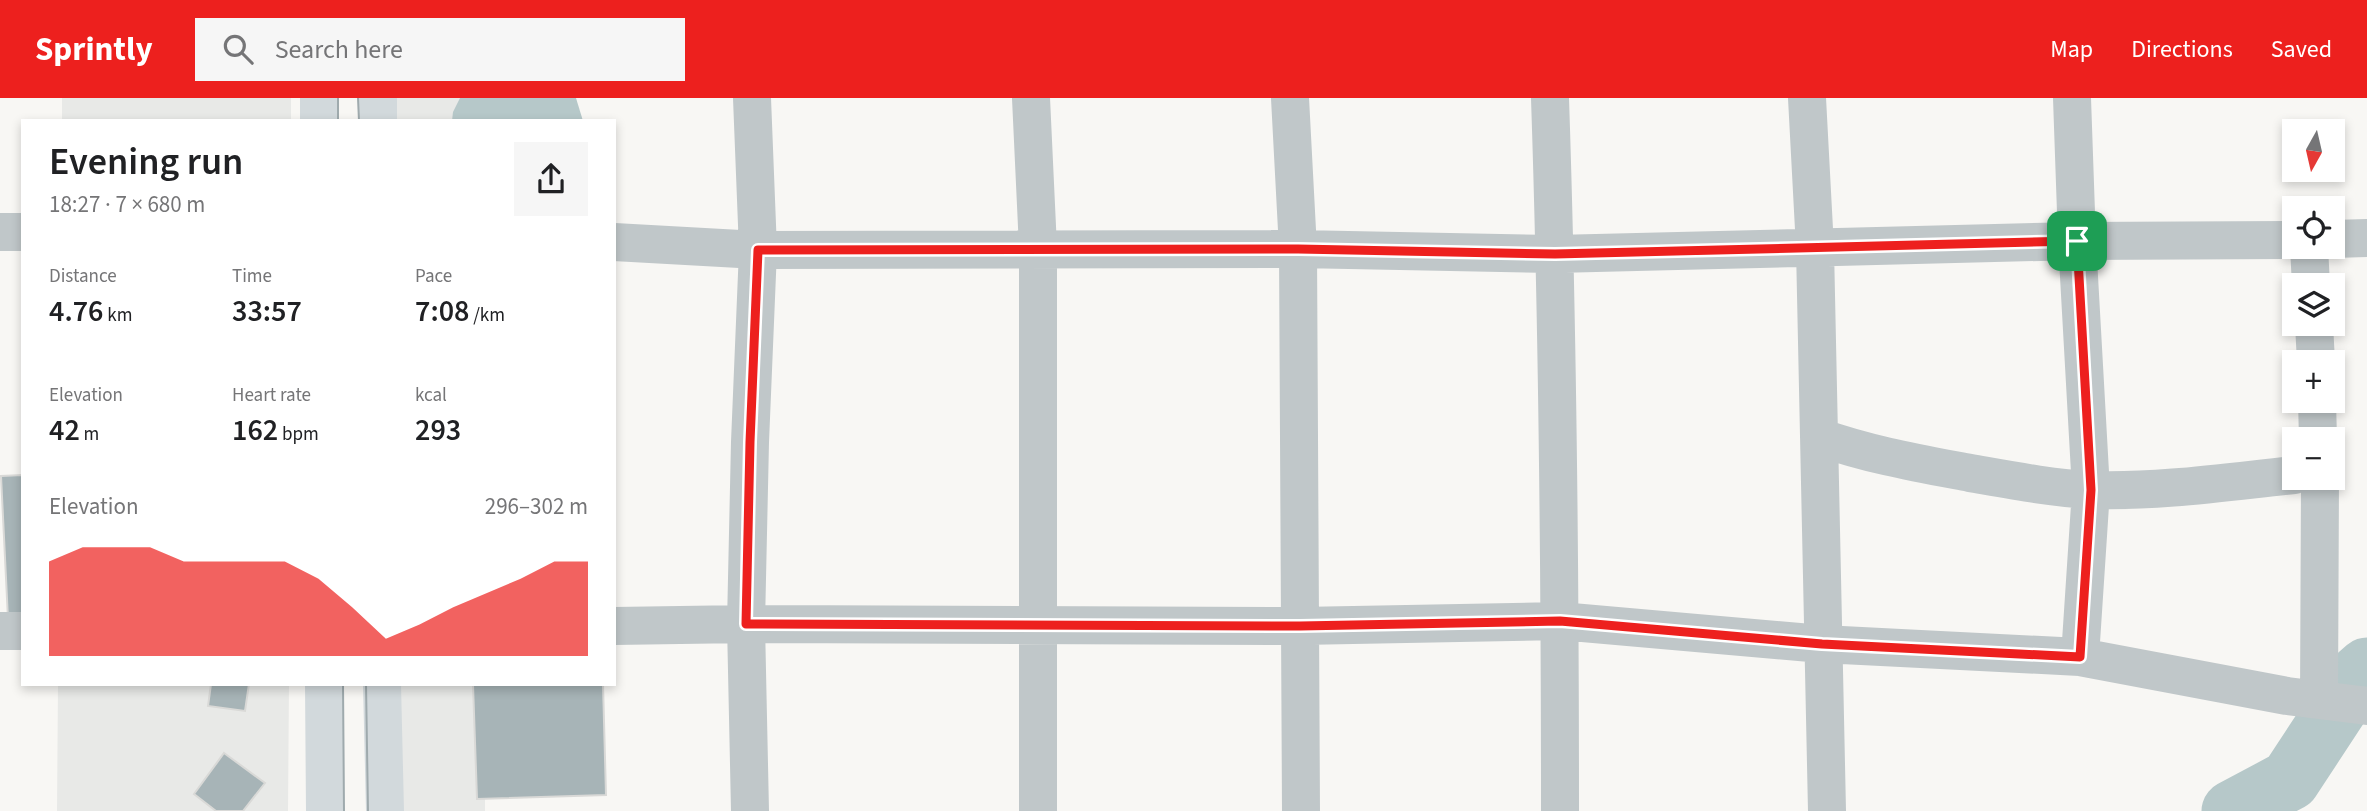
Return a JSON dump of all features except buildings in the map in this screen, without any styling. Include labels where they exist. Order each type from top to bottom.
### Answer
[{"type":"main road","points":[[318,98],[319,119]]},
{"type":"main road","points":[[378,98],[378,119]]},
{"type":"main road","points":[[324,686],[325,811]]},
{"type":"main road","points":[[382,686],[385,811]]},
{"type":"street","points":[[750,811],[746,624],[758,250],[752,98]]},
{"type":"street","points":[[1031,98],[1038,248],[1038,811]]},
{"type":"street","points":[[1290,98],[1298,249],[1301,811]]},
{"type":"street","points":[[1550,98],[1555,254],[1560,811]]},
{"type":"street","points":[[1807,98],[1815,248],[1827,811]]},
{"type":"street","points":[[2072,98],[2091,490],[2080,657]]},
{"type":"street","points":[[0,232],[21,232]]},
{"type":"street","points":[[2345,239],[2367,238]]},
{"type":"street","points":[[616,242],[758,250],[1298,249],[1555,254],[2077,241],[2282,240]]},
{"type":"street","points":[[1819,437],[1864,453],[2013,481],[2091,490],[2184,487],[2282,476]]},
{"type":"street","points":[[616,626],[1300,626],[1560,621],[1822,644],[2080,657],[2341,702],[2321,490]]},
{"type":"street","points":[[0,631],[21,631]]},
{"type":"shaded area","points":[[62,98],[291,98],[291,119],[62,119]]},
{"type":"shaded area","points":[[389,98],[484,98],[484,119],[389,119]]},
{"type":"shaded area","points":[[460,98],[576,98],[582,119],[452,119]]},
{"type":"shaded area","points":[[58,686],[289,686],[288,811],[57,811]]},
{"type":"shaded area","points":[[394,686],[485,686],[485,811],[396,811]]},
{"type":"waterway","points":[[2232,811],[2290,780],[2359,675],[2367,668]]},
{"type":"tram line","points":[[338,98],[338,119]]},
{"type":"tram line","points":[[358,98],[359,119]]},
{"type":"tram line","points":[[343,686],[344,811]]},
{"type":"tram line","points":[[366,686],[368,811]]},
{"type":"route","points":[[2077,241],[2091,490],[2080,657],[1822,644],[1560,621],[1300,626],[746,624],[758,250],[1298,249],[1555,254],[2077,241]]}]
